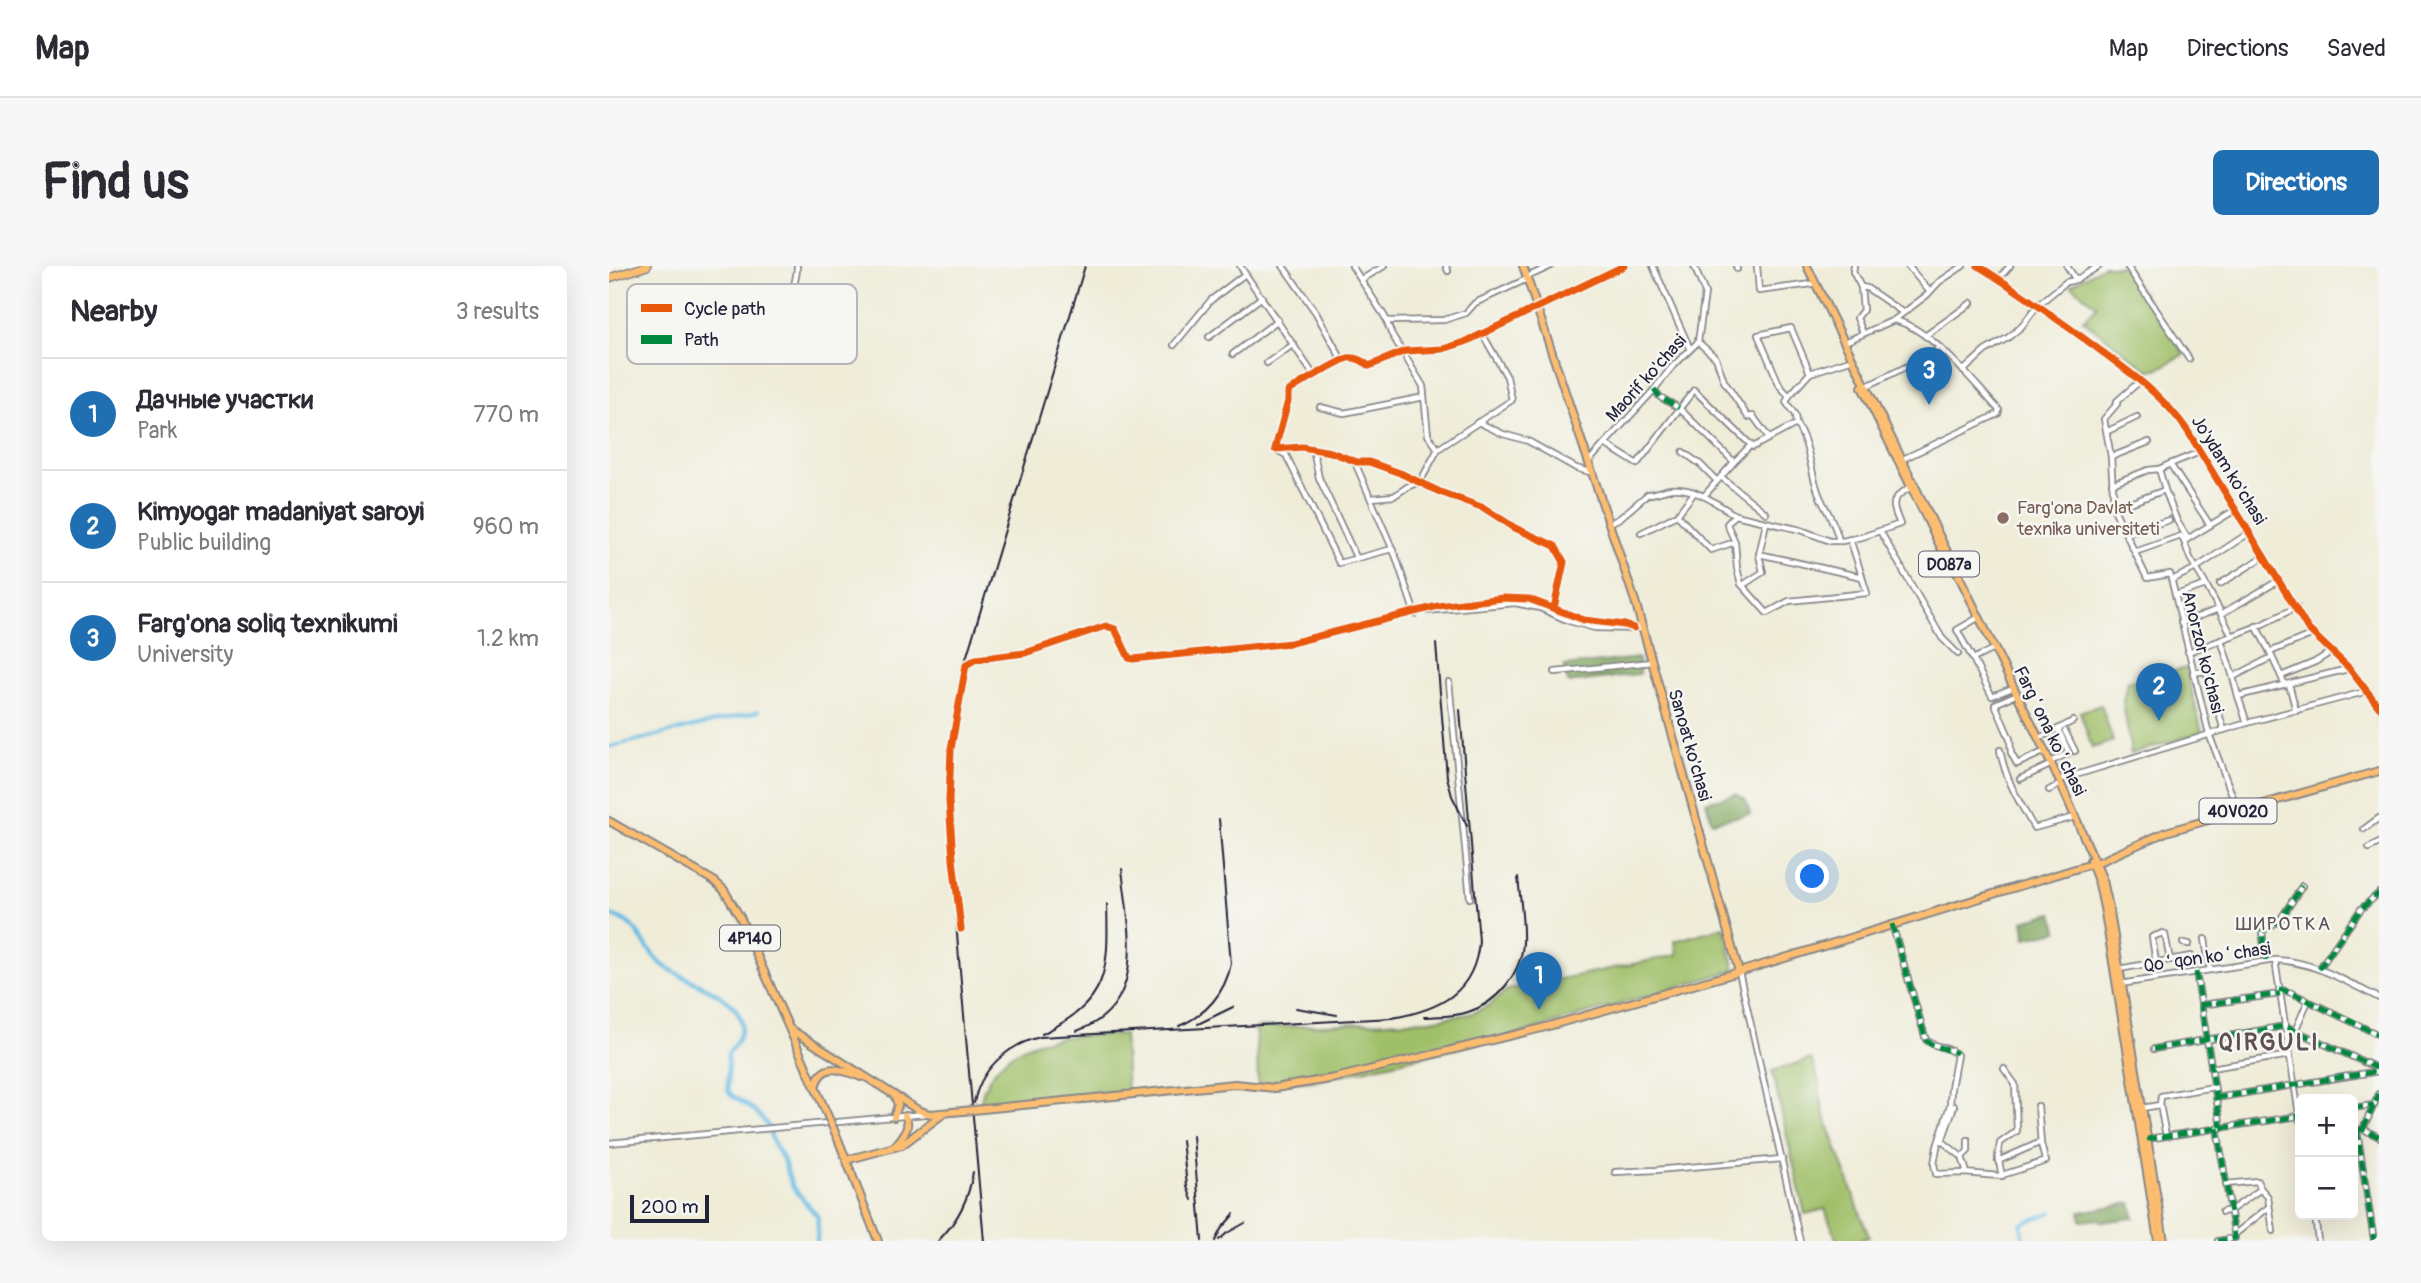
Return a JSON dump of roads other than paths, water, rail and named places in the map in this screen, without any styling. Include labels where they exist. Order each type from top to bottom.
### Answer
[{"type":"highway","points":[[609,278],[631,268],[646,266]]},
{"type":"main road","name":"Sanoat ko'chasi","points":[[1523,266],[1590,460],[1644,629],[1739,972]]},
{"type":"main road","name":"Fargʻona koʻchasi","points":[[1805,266],[1867,386],[1911,487],[1976,620],[2039,738],[2095,862],[2105,891],[2118,969],[2118,985],[2158,1241]]},
{"type":"main road","name":"Fargʻona koʻchasi","points":[[1805,266],[1845,342],[1893,446],[1903,459],[2041,753],[2049,764]]},
{"type":"main road","name":"40V020","points":[[2095,862],[2166,832],[2379,769]]},
{"type":"main road","name":"Fargʻona koʻchasi","points":[[2058,783],[2071,818],[2095,862],[2142,1108],[2164,1241]]},
{"type":"main road","points":[[789,1028],[918,1110],[930,1114],[1235,1084],[1275,1088],[1335,1078],[1538,1029],[1739,972],[2095,862],[2166,829],[2320,786]]},
{"type":"main road","name":"4P140","points":[[609,821],[715,881],[724,890],[740,917],[838,1139],[877,1241]]},
{"type":"main road","points":[[815,1087],[820,1074],[830,1069],[870,1080]]},
{"type":"main road","points":[[894,1094],[898,1105],[894,1117]]},
{"type":"main road","points":[[846,1160],[893,1149],[917,1135],[945,1112]]},
{"type":"main road","points":[[893,1149],[906,1130],[908,1124],[905,1116]]},
{"type":"street","points":[[793,284],[797,266]]},
{"type":"street","points":[[1283,266],[1316,313],[1342,360]]},
{"type":"street","points":[[1352,266],[1423,386],[1428,435],[1438,449]]},
{"type":"street","points":[[1361,280],[1384,266]]},
{"type":"street","points":[[1386,321],[1444,320],[1455,317],[1466,313],[1475,303],[1551,266]]},
{"type":"street","points":[[1275,449],[1288,392],[1295,385],[1315,377],[1342,360],[1359,359],[1369,366],[1404,352],[1443,349],[1483,335],[1624,266]]},
{"type":"street","points":[[1653,266],[1689,349]]},
{"type":"street","name":"Maorif ko'chasi","points":[[1590,460],[1698,342],[1705,293],[1694,266]]},
{"type":"street","points":[[1757,266],[1759,291],[1812,284]]},
{"type":"street","points":[[1854,266],[1853,272],[1861,287],[1863,310],[1857,318],[1863,333]]},
{"type":"street","points":[[1908,266],[1929,291]]},
{"type":"street","points":[[1845,342],[1894,320],[1963,266]]},
{"type":"street","name":"Jo'ydam ko'chasi","points":[[1977,266],[2038,305],[2140,381],[2173,412],[2313,634],[2349,668],[2379,707]]},
{"type":"street","points":[[1998,278],[2010,266]]},
{"type":"street","points":[[2067,266],[2077,281]]},
{"type":"street","points":[[1963,371],[1985,351],[2022,326],[2038,305],[2066,282],[2077,281],[2099,266]]},
{"type":"street","points":[[2127,266],[2189,359]]},
{"type":"street","points":[[1174,345],[1211,300],[1243,269],[1315,377]]},
{"type":"street","points":[[1861,287],[1867,288],[1902,312]]},
{"type":"street","points":[[1209,337],[1262,297]]},
{"type":"street","points":[[1925,336],[1971,303]]},
{"type":"street","points":[[1233,354],[1278,320]]},
{"type":"street","points":[[1894,320],[1925,336],[1951,356],[1999,410],[1998,414],[1903,459]]},
{"type":"street","points":[[1789,396],[1780,386],[1758,335],[1791,328],[1810,373]]},
{"type":"street","points":[[1371,498],[1394,496],[1420,482],[1438,449],[1484,416],[1512,400],[1507,377],[1483,335]]},
{"type":"street","points":[[1698,342],[1716,358],[1724,381],[1740,408],[1748,417],[1753,416],[1769,438]]},
{"type":"street","points":[[1267,363],[1294,344]]},
{"type":"street","points":[[1867,386],[1932,354],[1938,348]]},
{"type":"street","points":[[1839,541],[1834,522],[1821,500],[1795,415],[1786,402],[1810,373],[1852,360]]},
{"type":"street","name":"Anorzor ko'chasi","points":[[2140,381],[2117,401],[2104,419],[2108,430],[2114,509],[2147,578],[2168,573],[2172,580],[2209,734],[2237,808]]},
{"type":"street","points":[[1654,390],[1660,397],[1679,408],[1734,462]]},
{"type":"street","points":[[1605,444],[1634,465],[1637,464],[1694,390],[1753,447],[1796,424]]},
{"type":"street","points":[[1320,407],[1344,413],[1424,397]]},
{"type":"street","points":[[2108,430],[2137,417]]},
{"type":"street","points":[[1478,422],[1528,441],[1576,468],[1594,473]]},
{"type":"street","points":[[2111,457],[2149,442]]},
{"type":"street","points":[[1704,496],[1751,445]]},
{"type":"street","points":[[1275,449],[1303,447],[1369,463],[1484,508],[1515,528],[1555,546],[1564,562],[1554,608]]},
{"type":"street","points":[[1275,449],[1286,456],[1339,563],[1392,549]]},
{"type":"street","points":[[1313,449],[1319,478],[1356,557]]},
{"type":"street","points":[[1683,452],[1766,513]]},
{"type":"street","points":[[2112,484],[2200,452]]},
{"type":"street","points":[[1357,462],[1356,466],[1392,549],[1415,614]]},
{"type":"street","points":[[2170,464],[2210,525]]},
{"type":"street","points":[[2159,469],[2196,568],[2232,636]]},
{"type":"street","points":[[1610,523],[1648,494],[1658,494],[1670,489],[1704,496],[1735,515],[1839,541],[1900,524],[1893,507],[1894,501],[1897,495],[1911,487]]},
{"type":"street","points":[[2114,509],[2165,490]]},
{"type":"street","points":[[1641,533],[1677,515],[1694,493]]},
{"type":"street","points":[[2186,540],[2235,510]]},
{"type":"street","points":[[1677,515],[1711,550],[1735,542]]},
{"type":"street","points":[[1735,515],[1727,524],[1735,542],[1737,568],[1743,585],[1767,613],[1789,601],[1867,593],[1850,539]]},
{"type":"street","points":[[2126,534],[2169,520]]},
{"type":"street","points":[[1743,585],[1763,572],[1759,554],[1766,523]]},
{"type":"street","points":[[1880,531],[1942,638],[1958,654]]},
{"type":"street","points":[[2172,580],[2196,568],[2249,533]]},
{"type":"street","points":[[2135,552],[2181,536],[2186,540]]},
{"type":"street","points":[[1759,554],[1862,577]]},
{"type":"street","points":[[2220,584],[2265,556]]},
{"type":"street","points":[[2181,623],[2220,612],[2280,580]]},
{"type":"street","points":[[2176,595],[2206,585]]},
{"type":"street","points":[[961,929],[949,801],[951,749],[966,665],[975,659],[1025,653],[1106,626],[1115,629],[1129,657],[1133,659],[1291,643],[1426,611],[1503,598],[1529,599],[1569,621],[1595,628],[1634,628]]},
{"type":"street","points":[[1541,606],[1596,623],[1644,629]]},
{"type":"street","points":[[2188,652],[2297,607]]},
{"type":"street","points":[[1976,620],[1957,629],[1992,696],[2012,692]]},
{"type":"street","points":[[2256,626],[2287,684],[2296,712]]},
{"type":"street","points":[[2233,677],[2271,654],[2313,634]]},
{"type":"street","points":[[2221,640],[2247,723]]},
{"type":"street","points":[[1973,659],[1991,650]]},
{"type":"street","points":[[2281,676],[2332,652]]},
{"type":"street","points":[[1555,673],[1652,662]]},
{"type":"street","points":[[2238,696],[2349,668]]},
{"type":"street","points":[[2193,673],[2206,671],[2224,730]]},
{"type":"street","points":[[1449,682],[1470,898]]},
{"type":"street","points":[[2049,790],[2058,783],[2209,734],[2368,691]]},
{"type":"street","points":[[2012,692],[1996,704],[2010,739],[2011,753],[2017,764],[2041,753]]},
{"type":"street","points":[[2039,738],[2073,720]]},
{"type":"street","points":[[2058,729],[2072,752]]},
{"type":"street","points":[[2066,731],[2072,752]]},
{"type":"street","points":[[2020,779],[2082,748]]},
{"type":"street","points":[[2000,750],[2011,786],[2034,828],[2071,818]]},
{"type":"street","points":[[2364,829],[2379,818]]},
{"type":"street","points":[[2369,848],[2379,843]]},
{"type":"street","points":[[2266,961],[2262,931],[2280,920],[2302,886]]},
{"type":"street","points":[[2319,969],[2361,909],[2379,892]]},
{"type":"street","points":[[1892,924],[1926,1040],[1957,1053],[1950,1105],[1937,1147],[1934,1170],[1936,1174],[2002,1176],[2046,1160],[2041,1142],[2038,1106]]},
{"type":"street","points":[[2157,962],[2152,936],[2163,933],[2170,960]]},
{"type":"street","points":[[2205,939],[2210,970]]},
{"type":"street","points":[[2118,969],[2191,956]]},
{"type":"street","points":[[2275,960],[2296,1094]]},
{"type":"street","name":"Qoʻqon koʻchasi","points":[[2118,985],[2275,960],[2292,961],[2319,969],[2379,998]]},
{"type":"street","name":"Sanoat ko'chasi","points":[[1739,972],[1800,1241]]},
{"type":"street","points":[[2196,972],[2235,1238],[2218,1241]]},
{"type":"street","points":[[2201,1005],[2280,991],[2308,1001],[2379,1035]]},
{"type":"street","points":[[2295,1031],[2308,1001]]},
{"type":"street","points":[[2154,1049],[2285,1026],[2379,1070]]},
{"type":"street","points":[[2211,1068],[2290,1055]]},
{"type":"street","points":[[2002,1176],[2000,1143],[2017,1131],[2015,1084],[2004,1069]]},
{"type":"street","points":[[2216,1098],[2379,1070]]},
{"type":"street","points":[[2166,1136],[2160,1105],[2161,1096],[2214,1087]]},
{"type":"street","points":[[2358,1129],[2379,1094]]},
{"type":"street","points":[[2358,1107],[2376,1102]]},
{"type":"street","points":[[2142,1108],[2160,1105]]},
{"type":"street","points":[[1954,1106],[1942,1141],[1962,1157],[1967,1174]]},
{"type":"street","points":[[609,1143],[930,1114]]},
{"type":"street","points":[[2147,1139],[2295,1118]]},
{"type":"street","points":[[2358,1130],[2379,1137]]},
{"type":"street","points":[[2358,1137],[2374,1241]]},
{"type":"street","points":[[1962,1157],[1968,1151],[1968,1140]]},
{"type":"street","points":[[1999,1161],[2041,1142]]},
{"type":"street","points":[[1615,1172],[1782,1159]]},
{"type":"street","points":[[2227,1184],[2257,1181],[2268,1196],[2273,1231]]},
{"type":"street","points":[[2222,1212],[2231,1210],[2261,1189]]},
{"type":"street","points":[[2234,1234],[2270,1206]]},
{"type":"street","points":[[2316,1220],[2318,1241]]},
{"type":"waterway","points":[[609,747],[759,711]]},
{"type":"waterway","points":[[609,915],[628,923],[663,965],[723,998],[735,1009],[741,1021],[740,1036],[728,1053],[728,1090],[766,1123],[792,1186],[818,1217],[817,1241]]},
{"type":"waterway","points":[[2023,1241],[2021,1224],[2052,1212]]},
{"type":"railway","points":[[984,1241],[950,846],[949,774],[952,738],[965,662],[1085,266]]},
{"type":"railway","points":[[1436,644],[1447,777],[1452,796],[1467,826]]},
{"type":"railway","points":[[974,1103],[982,1080],[997,1061],[1017,1046],[1040,1037],[1392,1018],[1425,1010],[1452,996],[1470,974],[1479,941],[1460,710]]},
{"type":"railway","points":[[1179,1026],[1198,1016],[1213,1002],[1224,984],[1231,964],[1219,819]]},
{"type":"railway","points":[[1077,1031],[1100,1019],[1116,1003],[1125,984],[1130,939],[1122,869]]},
{"type":"railway","points":[[1424,1017],[1457,1015],[1479,1008],[1506,986],[1518,966],[1523,943],[1518,877]]},
{"type":"railway","points":[[1042,1034],[1080,1009],[1092,997],[1100,982],[1107,949],[1107,904]]},
{"type":"railway","points":[[1198,1024],[1233,1007]]},
{"type":"railway","points":[[1296,1008],[1337,1015]]},
{"type":"railway","points":[[1193,1136],[1202,1241]]},
{"type":"railway","points":[[1182,1140],[1187,1186],[1192,1200]]},
{"type":"railway","points":[[938,1241],[961,1210],[969,1192],[973,1172]]},
{"type":"railway","points":[[1215,1241],[1234,1214]]},
{"type":"railway","points":[[1219,1240],[1245,1223]]},
{"type":"place","name":"Farg'ona soliq texnikumi","points":[[1929,405]]},
{"type":"place","name":"Farg'ona Davlat texnika universiteti","points":[[2003,518]]},
{"type":"place","name":"Kimyogar madaniyat saroyi","points":[[2159,721]]},
{"type":"place","name":"Дачные участки","points":[[1539,1010]]},
{"type":"district","name":"ШИРОТКА","points":[[2284,923]]},
{"type":"district","name":"QIRGULI","points":[[2269,1042]]}]
